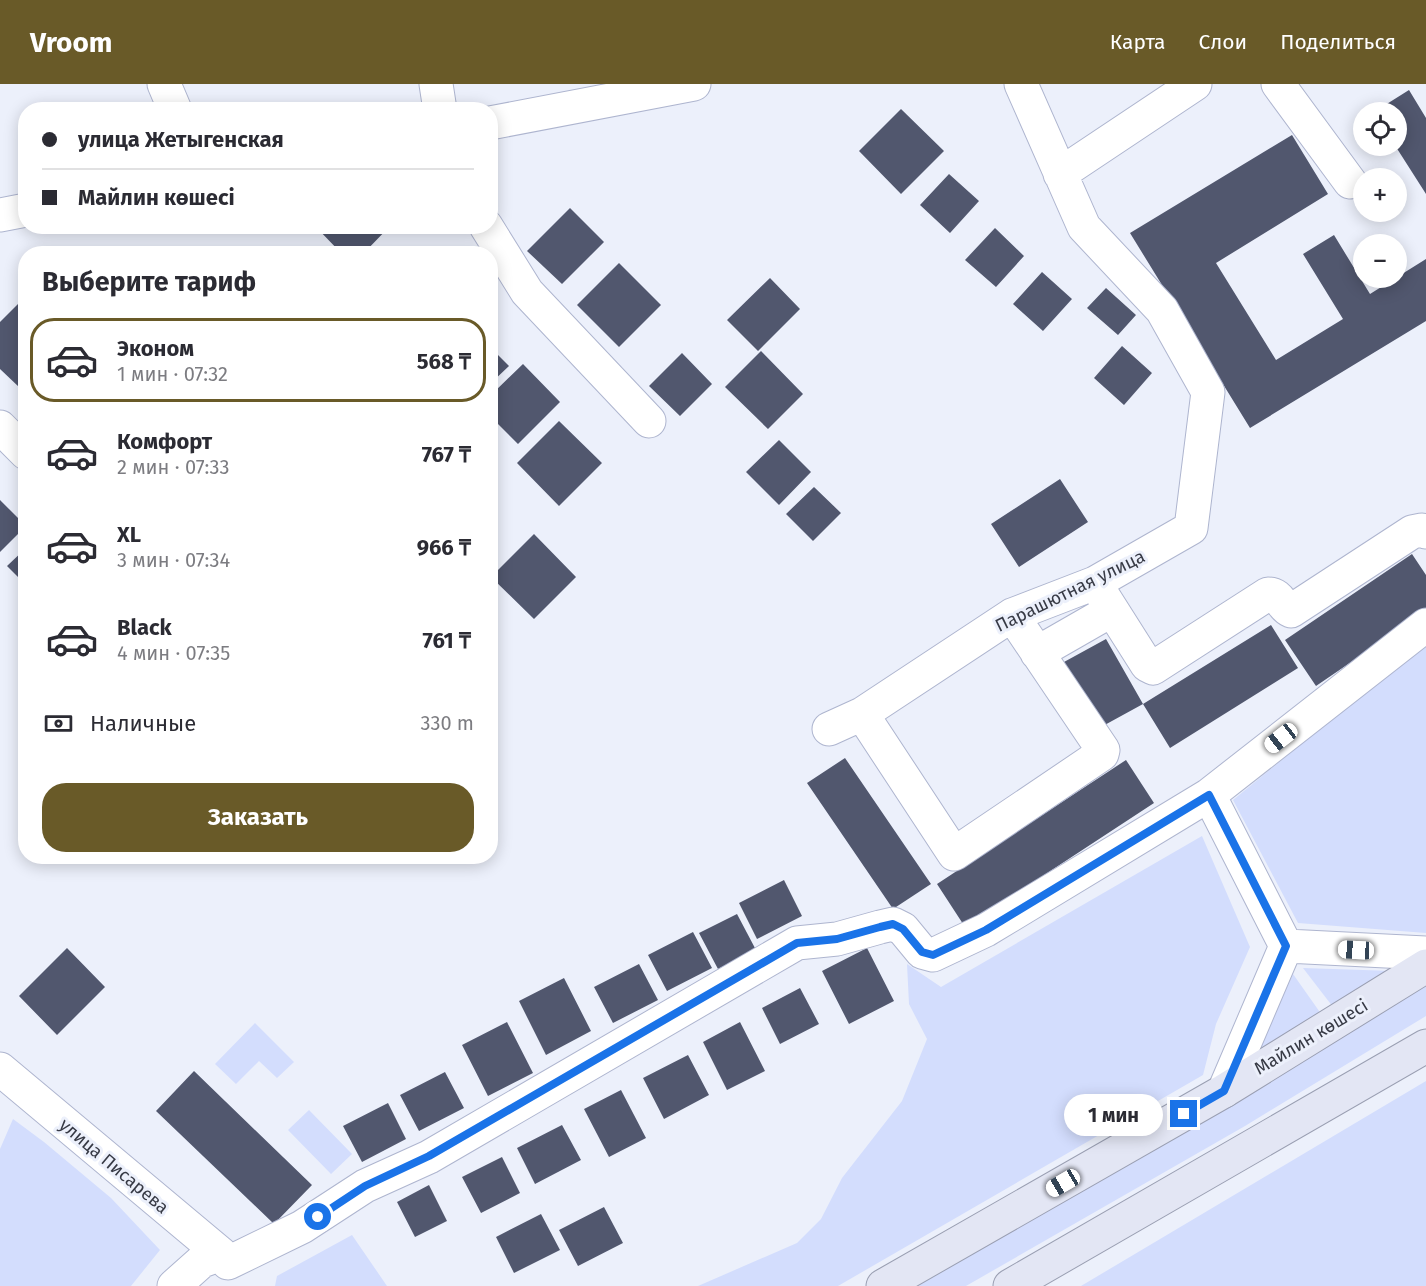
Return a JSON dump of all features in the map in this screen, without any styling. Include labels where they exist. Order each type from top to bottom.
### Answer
[{"type":"main road","name":"Майлин көшесі","points":[[883,1286],[1224,1091],[1426,966]]},
{"type":"main road","points":[[1010,1286],[1426,1046]]},
{"type":"street","points":[[164,84],[172,102]]},
{"type":"street","points":[[436,84],[439,102]]},
{"type":"street","points":[[498,121],[694,84]]},
{"type":"street","name":"Парашютная улица","points":[[829,729],[862,714],[1012,615],[1095,583],[1191,528],[1208,392],[1162,310],[1083,227],[1020,84]]},
{"type":"street","points":[[1060,174],[1195,84]]},
{"type":"street","points":[[1278,84],[1350,182]]},
{"type":"street","points":[[0,215],[18,212]]},
{"type":"street","points":[[491,234],[527,292],[649,421]]},
{"type":"street","points":[[0,427],[18,445]]},
{"type":"street","points":[[1095,583],[1147,665],[1153,668],[1269,594],[1278,596],[1291,611],[1412,532],[1422,530],[1426,532]]},
{"type":"street","points":[[1037,653],[1112,610]]},
{"type":"street","points":[[862,714],[954,854],[1102,754],[1102,747],[1012,615]]},
{"type":"street","points":[[174,1286],[202,1261],[224,1259],[302,1227],[365,1186],[429,1156],[797,943],[837,939],[893,924],[903,929],[922,952],[933,955],[986,930],[1209,795],[1426,625]]},
{"type":"street","points":[[1209,795],[1286,946]]},
{"type":"street","points":[[1286,946],[1426,952]]},
{"type":"street","points":[[1224,1091],[1286,946]]},
{"type":"street","name":"улица Писарева","points":[[0,1069],[224,1259]]},
{"type":"shaded area","points":[[1426,642],[1426,933],[1298,923],[1233,800]]},
{"type":"shaded area","points":[[1202,836],[1250,947],[1216,1024],[1203,1075],[838,1286],[698,1286],[797,1243],[821,1219],[842,1178],[902,1101],[927,1039],[909,1004],[907,964],[941,987]]},
{"type":"shaded area","points":[[1303,968],[1393,971],[1333,1007]]},
{"type":"shaded area","points":[[1293,974],[1324,1018],[1253,1059]]},
{"type":"shaded area","points":[[1426,982],[1426,1016],[1245,1126],[966,1286],[909,1286]]},
{"type":"shaded area","points":[[255,1023],[294,1062],[277,1078],[259,1061],[236,1084],[215,1064]]},
{"type":"shaded area","points":[[1426,1081],[1426,1286],[1081,1286]]},
{"type":"shaded area","points":[[309,1110],[352,1154],[331,1174],[288,1130]]},
{"type":"shaded area","points":[[13,1119],[111,1198],[160,1250],[131,1286],[0,1286],[0,1149]]},
{"type":"shaded area","points":[[352,1235],[387,1286],[275,1286],[277,1276]]},
{"type":"building","points":[[1409,90],[1426,118],[1426,194],[1402,156],[1407,156],[1407,102],[1390,102]]},
{"type":"building","points":[[901,109],[944,151],[901,194],[859,151]]},
{"type":"building","points":[[1292,135],[1328,194],[1216,263],[1276,360],[1343,319],[1303,254],[1334,235],[1353,266],[1353,288],[1366,288],[1370,294],[1380,288],[1407,288],[1407,271],[1426,259],[1426,321],[1250,428],[1130,233]]},
{"type":"building","points":[[949,174],[979,201],[950,233],[920,205]]},
{"type":"building","points":[[570,208],[604,242],[562,284],[527,251]]},
{"type":"building","points":[[995,228],[1024,256],[996,287],[965,260]]},
{"type":"building","points":[[323,234],[382,234],[371,246],[334,246]]},
{"type":"building","points":[[619,263],[661,305],[619,347],[577,305]]},
{"type":"building","points":[[1042,272],[1072,299],[1043,331],[1013,304]]},
{"type":"building","points":[[770,278],[800,309],[758,351],[727,320]]},
{"type":"building","points":[[1106,288],[1136,315],[1118,335],[1087,308]]},
{"type":"building","points":[[18,304],[18,386],[0,369],[0,322]]},
{"type":"building","points":[[1122,346],[1152,373],[1124,405],[1094,378]]},
{"type":"building","points":[[761,351],[803,394],[768,429],[725,387]]},
{"type":"building","points":[[682,353],[712,384],[680,416],[649,386]]},
{"type":"building","points":[[498,355],[509,366],[498,376]]},
{"type":"building","points":[[523,364],[560,402],[518,444],[498,424],[498,388]]},
{"type":"building","points":[[559,421],[602,463],[559,506],[517,463]]},
{"type":"building","points":[[779,440],[811,472],[779,505],[746,472]]},
{"type":"building","points":[[1060,479],[1088,522],[1019,567],[991,524]]},
{"type":"building","points":[[814,487],[841,513],[813,541],[786,514]]},
{"type":"building","points":[[0,500],[18,518],[18,534],[0,552]]},
{"type":"building","points":[[534,534],[576,577],[534,619],[498,584],[498,570]]},
{"type":"building","points":[[1412,554],[1426,575],[1426,611],[1316,686],[1285,640]]},
{"type":"building","points":[[18,556],[18,577],[7,566]]},
{"type":"building","points":[[1271,625],[1298,668],[1170,748],[1143,704]]},
{"type":"building","points":[[1106,639],[1143,704],[1101,727],[1064,662]]},
{"type":"building","points":[[845,758],[931,884],[893,909],[807,783]]},
{"type":"building","points":[[1126,760],[1154,803],[965,927],[937,884]]},
{"type":"building","points":[[784,880],[802,916],[757,939],[739,903]]},
{"type":"building","points":[[737,914],[756,950],[718,969],[699,933]]},
{"type":"building","points":[[693,932],[712,968],[667,991],[648,955]]},
{"type":"building","points":[[67,948],[105,987],[57,1035],[19,996]]},
{"type":"building","points":[[867,948],[894,1001],[849,1024],[822,971]]},
{"type":"building","points":[[639,964],[658,1000],[613,1023],[594,987]]},
{"type":"building","points":[[564,978],[591,1031],[546,1055],[519,1001]]},
{"type":"building","points":[[800,988],[819,1024],[780,1044],[762,1008]]},
{"type":"building","points":[[507,1022],[533,1073],[488,1096],[462,1045]]},
{"type":"building","points":[[740,1022],[765,1071],[727,1090],[703,1042]]},
{"type":"building","points":[[688,1055],[709,1095],[664,1119],[643,1078]]},
{"type":"building","points":[[194,1071],[312,1185],[274,1224],[156,1111]]},
{"type":"building","points":[[445,1072],[464,1108],[419,1131],[400,1095]]},
{"type":"building","points":[[621,1090],[646,1138],[609,1157],[584,1109]]},
{"type":"building","points":[[388,1103],[406,1139],[362,1162],[343,1126]]},
{"type":"building","points":[[562,1125],[581,1160],[535,1184],[517,1148]]},
{"type":"building","points":[[502,1157],[520,1193],[481,1213],[462,1177]]},
{"type":"building","points":[[429,1185],[447,1221],[415,1237],[397,1202]]},
{"type":"building","points":[[604,1207],[623,1243],[578,1266],[559,1230]]},
{"type":"building","points":[[541,1214],[560,1250],[514,1273],[496,1237]]},
{"type":"route","points":[[318,1217],[365,1186],[429,1156],[797,943],[837,939],[893,924],[903,929],[922,952],[933,955],[986,930],[1209,795],[1286,946],[1224,1091],[1184,1114]]}]
